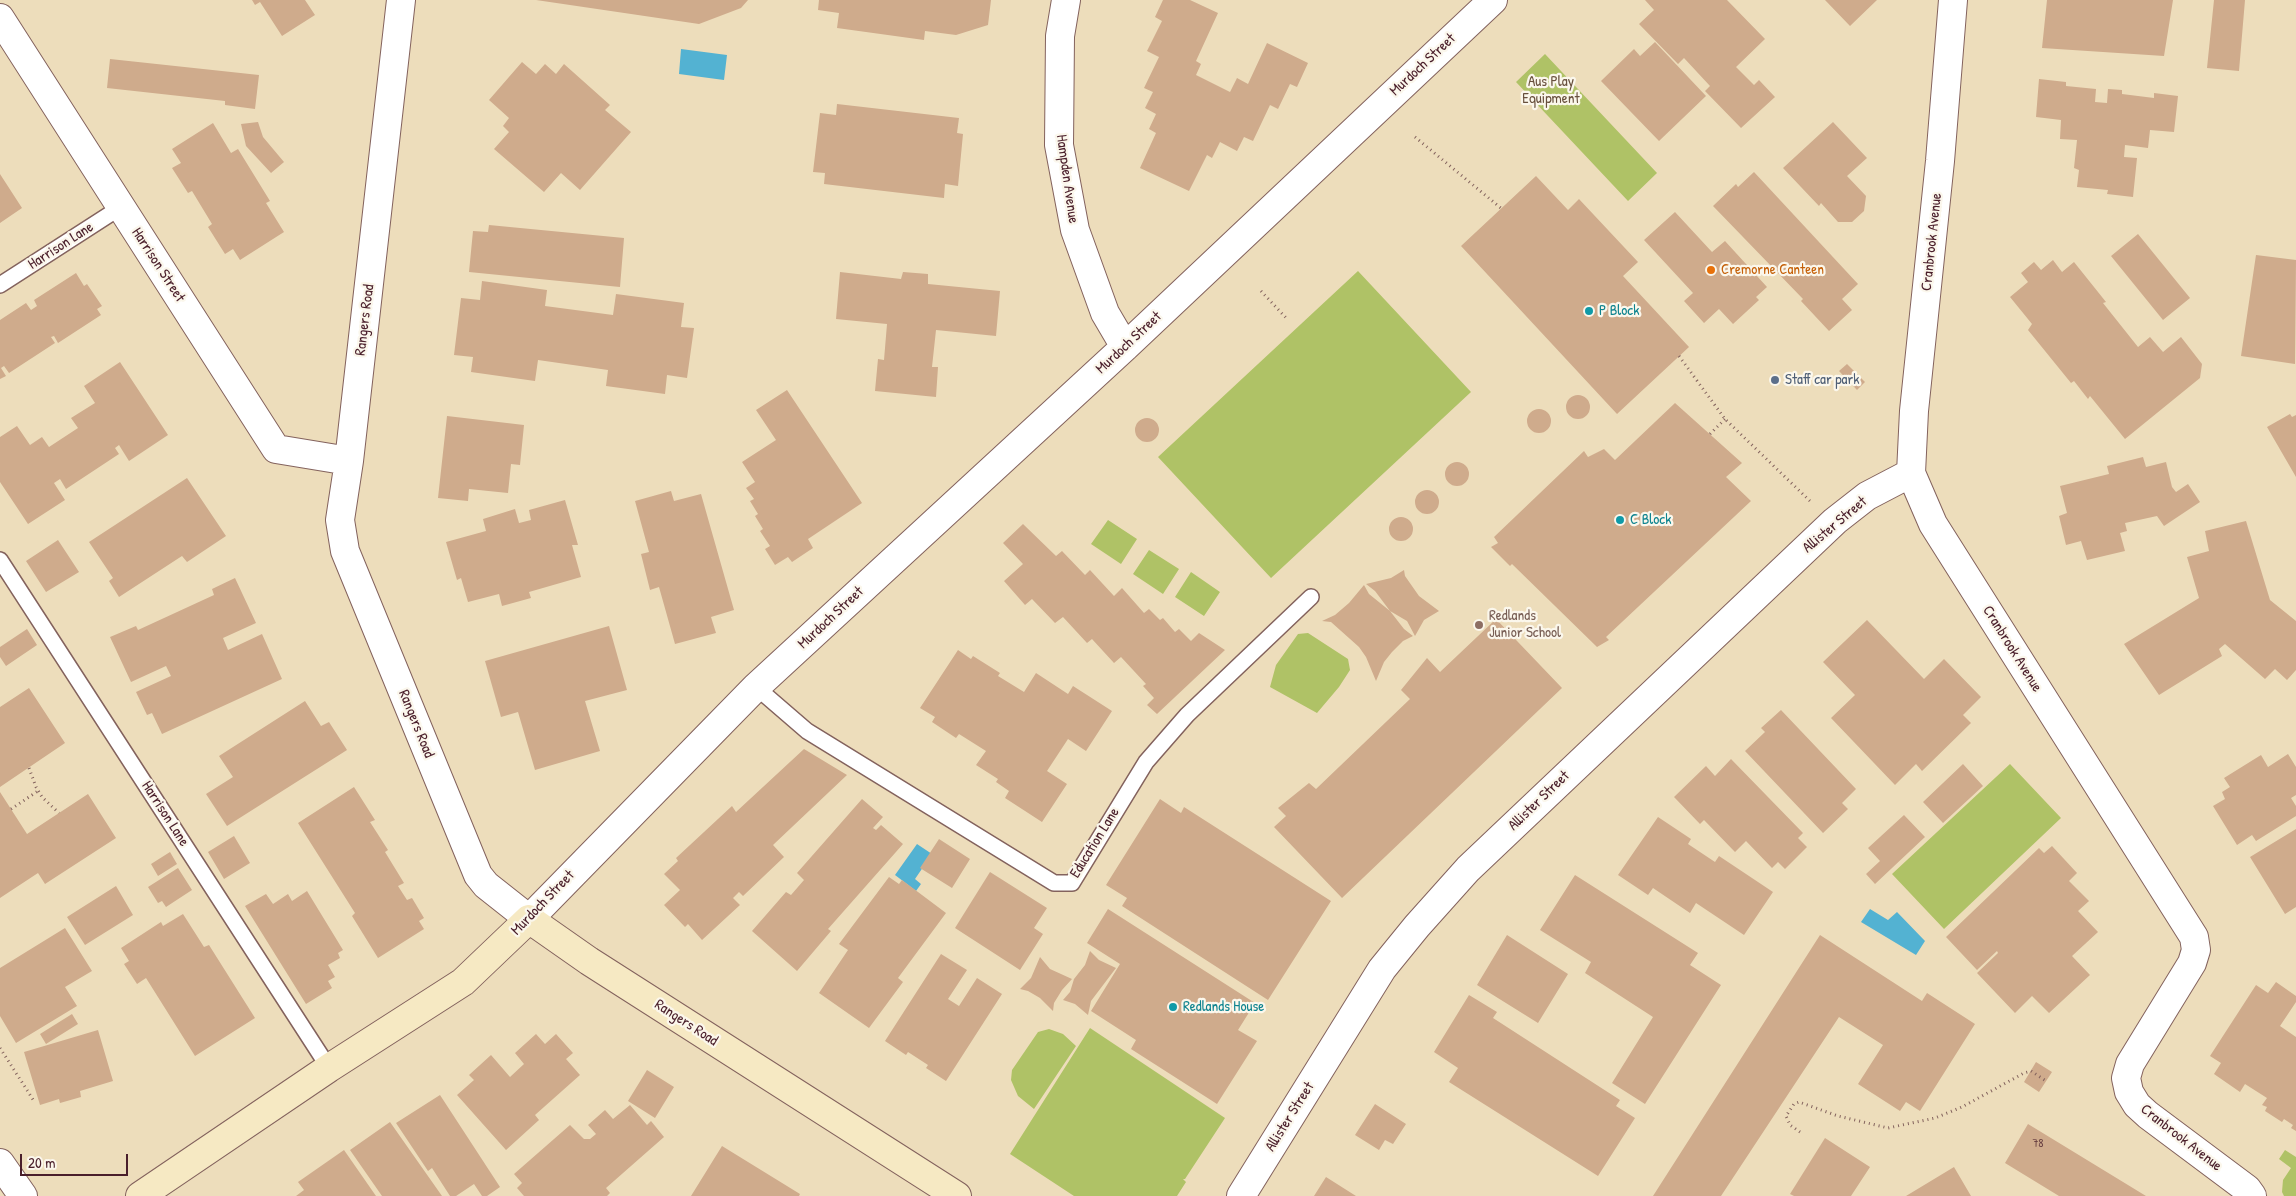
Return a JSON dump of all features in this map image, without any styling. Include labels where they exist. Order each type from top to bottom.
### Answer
[{"type":"main road","name":"Murdoch Street","points":[[140,1196],[329,1068],[464,982],[529,919]]},
{"type":"main road","name":"Rangers Road","points":[[529,919],[588,961],[957,1196]]},
{"type":"street","name":"Rangers Road","points":[[401,0],[349,461],[340,520],[345,551],[478,875],[486,886],[529,919]]},
{"type":"street","name":"Hampden Avenue","points":[[1066,0],[1060,36],[1059,145],[1075,230],[1105,313],[1125,347]]},
{"type":"street","name":"Murdoch Street","points":[[529,919],[756,687],[1125,347],[1493,0]]},
{"type":"street","name":"Cranbrook Avenue","points":[[1953,0],[1940,160],[1914,411],[1911,473],[1933,524],[2194,937],[2196,950],[2192,963],[2130,1064],[2126,1078],[2129,1092],[2137,1105],[2148,1115],[2247,1188],[2252,1196]]},
{"type":"street","name":"Harrison Street","points":[[0,18],[276,449],[349,461]]},
{"type":"street","name":"Allister Street","points":[[1241,1196],[1382,969],[1417,926],[1468,869],[1835,521],[1868,496],[1911,473]]},
{"type":"street","points":[[0,1163],[22,1196]]},
{"type":"lane","name":"Harrison Lane","points":[[0,285],[121,207]]},
{"type":"lane","name":"Harrison Lane","points":[[0,560],[329,1068]]},
{"type":"lane","name":"Education Lane","points":[[756,687],[807,731],[1054,883],[1072,883],[1146,762],[1187,715],[1311,596]]},
{"type":"path","points":[[1415,137],[1502,208]]},
{"type":"path","points":[[1261,291],[1288,320]]},
{"type":"path","points":[[1679,356],[1725,418],[1796,489]]},
{"type":"path","points":[[1710,434],[1725,418]]},
{"type":"path","points":[[29,768],[38,791],[59,813]]},
{"type":"path","points":[[11,809],[38,791]]},
{"type":"path","points":[[0,1048],[34,1102]]},
{"type":"path","points":[[1800,1132],[1790,1125],[1786,1116],[1794,1104],[1799,1102],[1838,1116],[1888,1128],[1935,1118],[1962,1107],[2024,1073],[2031,1071],[2046,1081]]},
{"type":"green space","name":"Aus Play Equipment","points":[[1545,54],[1657,173],[1628,201],[1516,82]]},
{"type":"green space","points":[[1358,271],[1471,392],[1271,578],[1158,457]]},
{"type":"green space","points":[[1108,520],[1137,539],[1121,564],[1091,544]]},
{"type":"green space","points":[[1149,550],[1179,569],[1163,594],[1133,574]]},
{"type":"green space","points":[[1191,572],[1220,592],[1204,616],[1175,597]]},
{"type":"green space","points":[[1308,633],[1348,659],[1350,670],[1339,687],[1317,713],[1270,687],[1276,665],[1298,634]]},
{"type":"green space","points":[[2010,764],[2061,818],[1944,929],[1892,874]]},
{"type":"green space","points":[[1090,1028],[1225,1118],[1185,1179],[1183,1179],[1186,1182],[1177,1196],[1074,1196],[1010,1154]]},
{"type":"green space","points":[[1049,1029],[1063,1034],[1076,1046],[1034,1109],[1018,1096],[1011,1080],[1012,1070],[1038,1032]]},
{"type":"green space","points":[[2285,1150],[2296,1157],[2296,1196],[2284,1196],[2282,1192],[2283,1180],[2291,1168],[2279,1159]]},
{"type":"water","points":[[681,49],[727,55],[724,80],[679,74]]},
{"type":"water","points":[[917,844],[932,854],[915,879],[921,884],[916,891],[895,875]]},
{"type":"water","points":[[1870,909],[1888,920],[1897,912],[1925,941],[1916,955],[1861,922]]},
{"type":"building","points":[[252,0],[305,0],[315,15],[282,36],[260,2],[255,5]]},
{"type":"building","points":[[536,0],[748,0],[741,8],[699,24]]},
{"type":"building","points":[[819,0],[991,0],[988,25],[956,35],[925,31],[924,40],[837,28],[839,13],[818,10]]},
{"type":"building","points":[[1163,0],[1190,0],[1218,13],[1196,61],[1201,64],[1196,75],[1230,92],[1237,78],[1248,84],[1267,43],[1308,63],[1297,87],[1290,84],[1278,109],[1270,105],[1253,141],[1244,137],[1237,151],[1220,142],[1212,158],[1207,155],[1189,191],[1140,168],[1156,133],[1149,129],[1156,114],[1145,108],[1153,92],[1144,88],[1159,57],[1147,51],[1162,21],[1155,17]]},
{"type":"building","points":[[1645,0],[1727,0],[1765,39],[1736,67],[1754,85],[1759,80],[1775,97],[1741,128],[1705,91],[1710,86],[1684,58],[1678,64],[1639,24],[1654,10]]},
{"type":"building","points":[[1825,0],[1877,0],[1850,26]]},
{"type":"building","points":[[2047,0],[2173,0],[2164,56],[2042,48]]},
{"type":"building","points":[[2214,0],[2245,0],[2239,71],[2207,68]]},
{"type":"building","points":[[1655,42],[1706,96],[1659,141],[1601,81],[1634,49],[1640,56]]},
{"type":"building","points":[[110,59],[259,75],[255,109],[225,105],[225,101],[107,88]]},
{"type":"building","points":[[522,62],[536,74],[545,64],[556,74],[564,64],[610,105],[605,110],[631,132],[580,190],[561,173],[544,192],[494,149],[509,132],[503,126],[509,118],[489,100]]},
{"type":"building","points":[[2039,79],[2066,82],[2066,86],[2096,89],[2095,102],[2107,103],[2108,89],[2122,90],[2122,94],[2154,98],[2154,93],[2178,96],[2174,132],[2150,130],[2148,148],[2125,145],[2124,157],[2137,158],[2133,197],[2107,194],[2108,190],[2077,187],[2079,170],[2074,168],[2077,140],[2060,139],[2061,120],[2036,117]]},
{"type":"building","points":[[837,104],[959,118],[957,133],[963,134],[958,186],[945,184],[944,198],[824,184],[825,173],[813,172],[820,113],[836,115]]},
{"type":"building","points":[[258,122],[263,137],[284,162],[271,173],[246,146],[241,124]]},
{"type":"building","points":[[1833,122],[1867,158],[1847,176],[1866,196],[1864,211],[1852,222],[1838,222],[1821,203],[1819,206],[1783,168]]},
{"type":"building","points":[[213,123],[231,153],[238,149],[270,201],[266,203],[284,232],[240,260],[233,249],[225,254],[208,227],[212,224],[192,191],[188,193],[172,168],[181,163],[172,149]]},
{"type":"building","points":[[1754,172],[1858,284],[1842,299],[1852,310],[1829,331],[1801,301],[1803,299],[1713,206],[1736,184],[1738,187]]},
{"type":"building","points":[[0,174],[22,208],[0,223]]},
{"type":"building","name":"P Block","points":[[1536,176],[1568,210],[1579,199],[1638,262],[1623,276],[1689,347],[1617,414],[1461,246]]},
{"type":"building","name":"Cremorne Canteen","points":[[1675,212],[1712,252],[1725,241],[1767,287],[1756,297],[1759,300],[1733,324],[1719,309],[1704,323],[1684,301],[1693,293],[1644,240]]},
{"type":"building","points":[[489,225],[624,238],[620,287],[469,272],[473,231],[488,232]]},
{"type":"building","points":[[2138,234],[2190,298],[2163,320],[2111,256]]},
{"type":"building","points":[[2256,255],[2296,260],[2295,364],[2241,356]]},
{"type":"building","points":[[2053,260],[2062,272],[2074,262],[2106,302],[2103,303],[2138,347],[2150,337],[2163,352],[2181,337],[2202,364],[2200,378],[2125,439],[2090,396],[2088,399],[2074,381],[2071,383],[2028,330],[2032,324],[2010,297],[2028,282],[2021,273],[2034,262],[2041,270]]},
{"type":"building","points":[[840,272],[901,279],[903,272],[928,274],[928,284],[1000,291],[996,336],[936,330],[932,367],[938,367],[936,397],[875,391],[878,359],[884,360],[887,324],[836,319]]},
{"type":"building","points":[[76,273],[84,286],[87,284],[102,306],[97,309],[101,315],[58,343],[54,336],[51,337],[55,343],[9,373],[4,366],[1,368],[6,376],[0,379],[0,320],[26,303],[31,310],[37,306],[34,300]]},
{"type":"building","points":[[482,281],[547,290],[545,306],[613,315],[616,294],[684,303],[681,327],[694,328],[687,378],[667,375],[665,394],[606,386],[608,370],[538,360],[535,381],[471,372],[473,357],[454,355],[461,298],[480,300]]},
{"type":"building","points":[[120,362],[168,435],[129,461],[119,445],[115,448],[119,454],[66,489],[60,479],[54,483],[65,500],[28,524],[0,482],[0,437],[17,426],[30,445],[42,437],[49,447],[78,428],[71,418],[95,403],[84,386]]},
{"type":"building","points":[[1847,364],[1865,382],[1857,390],[1839,371]]},
{"type":"building","points":[[787,390],[862,503],[808,539],[813,548],[792,562],[788,557],[775,565],[765,549],[770,546],[760,531],[763,529],[755,516],[758,514],[750,501],[754,499],[746,488],[755,482],[742,462],[776,440],[756,410]]},
{"type":"building","points":[[1578,395],[1587,398],[1590,407],[1587,416],[1578,419],[1569,416],[1566,407],[1569,398]]},
{"type":"building","name":"C Block","points":[[1675,403],[1742,463],[1726,477],[1751,501],[1606,637],[1609,640],[1597,647],[1512,564],[1510,566],[1491,547],[1498,543],[1494,537],[1584,451],[1588,457],[1604,449],[1615,460]]},
{"type":"building","points":[[1539,409],[1548,412],[1551,421],[1548,430],[1539,433],[1530,430],[1527,421],[1530,412]]},
{"type":"building","points":[[2290,414],[2292,417],[2296,415],[2296,477],[2267,427]]},
{"type":"building","points":[[447,416],[524,425],[520,465],[511,464],[508,493],[469,489],[468,501],[438,498]]},
{"type":"building","points":[[1147,418],[1156,421],[1159,430],[1156,439],[1147,442],[1138,439],[1135,430],[1138,421]]},
{"type":"building","points":[[2143,457],[2146,467],[2166,462],[2172,487],[2176,492],[2188,484],[2200,502],[2164,526],[2157,516],[2125,523],[2127,531],[2120,533],[2125,551],[2087,560],[2081,541],[2066,545],[2059,516],[2067,513],[2060,486],[2109,474],[2107,466]]},
{"type":"building","points":[[1457,462],[1466,465],[1469,474],[1466,483],[1457,486],[1448,483],[1445,474],[1448,465]]},
{"type":"building","points":[[187,478],[226,536],[187,562],[182,556],[119,597],[109,581],[113,578],[89,542]]},
{"type":"building","points":[[1422,490],[1432,490],[1439,497],[1439,507],[1432,514],[1422,514],[1415,507],[1415,497]]},
{"type":"building","points":[[671,491],[674,501],[701,494],[734,610],[711,617],[716,633],[675,644],[659,587],[650,590],[641,554],[649,552],[635,501]]},
{"type":"building","points":[[565,500],[578,545],[572,545],[581,577],[529,592],[531,598],[502,606],[499,594],[468,602],[461,578],[457,580],[446,542],[486,531],[483,519],[515,509],[519,523],[531,520],[529,510]]},
{"type":"building","points":[[1401,517],[1410,520],[1413,529],[1410,538],[1401,541],[1392,538],[1389,529],[1392,520]]},
{"type":"building","points":[[2246,521],[2270,600],[2296,621],[2296,670],[2287,680],[2275,669],[2265,679],[2225,644],[2219,649],[2222,656],[2159,695],[2124,644],[2199,598],[2187,557],[2209,551],[2205,531]]},
{"type":"building","points":[[1023,524],[1056,556],[1062,551],[1085,575],[1090,570],[1114,596],[1122,588],[1144,613],[1149,609],[1160,620],[1163,618],[1175,632],[1179,629],[1191,641],[1199,633],[1225,650],[1157,714],[1147,705],[1154,698],[1143,686],[1146,684],[1121,657],[1114,663],[1092,639],[1087,643],[1063,617],[1055,623],[1032,599],[1025,605],[1004,581],[1023,564],[1003,543]]},
{"type":"building","points":[[58,540],[79,572],[46,592],[26,561]]},
{"type":"building","points":[[1404,570],[1405,576],[1419,596],[1439,611],[1424,620],[1415,636],[1407,621],[1390,611],[1375,591],[1366,584],[1391,578]]},
{"type":"building","points":[[235,578],[256,623],[223,638],[228,650],[262,634],[282,679],[162,734],[152,713],[147,715],[136,692],[171,676],[166,666],[131,682],[110,637],[136,626],[138,630],[214,595],[212,589]]},
{"type":"building","points":[[1364,585],[1369,594],[1390,611],[1404,629],[1413,636],[1403,641],[1392,652],[1384,662],[1376,681],[1366,657],[1359,647],[1331,622],[1322,621],[1335,615],[1349,603]]},
{"type":"building","points":[[1496,619],[1562,688],[1342,898],[1274,827],[1286,816],[1278,808],[1309,783],[1316,789],[1410,699],[1401,690],[1427,658],[1440,672]]},
{"type":"building","points":[[1867,620],[1924,679],[1944,659],[1981,697],[1963,715],[1971,723],[1922,771],[1916,764],[1895,785],[1831,718],[1855,695],[1823,662]]},
{"type":"building","points":[[609,626],[627,690],[585,701],[600,751],[535,770],[518,712],[501,717],[485,661]]},
{"type":"building","points":[[27,629],[37,645],[6,666],[0,657],[0,647]]},
{"type":"building","points":[[958,650],[971,659],[973,656],[1000,673],[998,676],[1024,692],[1036,673],[1068,694],[1073,686],[1112,711],[1086,751],[1068,739],[1047,771],[1067,784],[1042,822],[1005,798],[1009,791],[996,782],[998,779],[976,765],[986,751],[959,734],[956,738],[932,722],[935,717],[920,708]]},
{"type":"building","points":[[29,688],[65,743],[0,787],[0,707]]},
{"type":"building","points":[[305,701],[321,726],[329,722],[347,750],[227,826],[206,794],[233,777],[219,756]]},
{"type":"building","points":[[1781,710],[1856,789],[1842,803],[1848,809],[1823,833],[1745,751],[1765,732],[1761,728]]},
{"type":"building","points":[[804,749],[847,775],[773,845],[784,857],[743,896],[739,892],[733,898],[740,905],[702,940],[688,924],[685,927],[664,905],[680,890],[664,874],[678,861],[676,858],[732,806],[736,812]]},
{"type":"building","points":[[2288,754],[2296,767],[2296,795],[2291,798],[2296,806],[2296,816],[2256,841],[2252,835],[2237,845],[2213,806],[2225,799],[2222,792],[2230,787],[2224,778],[2261,755],[2268,767]]},
{"type":"building","points":[[1731,759],[1803,833],[1798,838],[1807,847],[1785,869],[1778,862],[1772,868],[1746,841],[1735,852],[1704,820],[1700,824],[1674,797],[1706,766],[1715,776]]},
{"type":"building","points":[[1963,764],[1983,786],[1943,823],[1923,802]]},
{"type":"building","points":[[354,787],[375,820],[370,822],[388,850],[385,852],[404,883],[398,886],[407,900],[412,898],[424,918],[419,921],[424,929],[378,958],[352,916],[355,913],[298,823]]},
{"type":"building","points":[[0,792],[27,834],[88,794],[116,838],[45,884],[38,873],[0,898]]},
{"type":"building","points":[[862,799],[883,817],[873,828],[876,830],[881,825],[903,844],[828,929],[831,931],[797,971],[752,931],[786,892],[791,895],[804,880],[797,873]]},
{"type":"building","points":[[1160,799],[1181,813],[1184,807],[1331,901],[1268,1000],[1122,906],[1127,898],[1106,885]]},
{"type":"building","points":[[1904,815],[1925,837],[1875,884],[1866,874],[1880,861],[1868,848]]},
{"type":"building","points":[[1658,817],[1691,839],[1688,844],[1715,862],[1719,856],[1773,892],[1744,935],[1696,903],[1690,913],[1653,888],[1648,895],[1618,875]]},
{"type":"building","points":[[2296,829],[2296,907],[2285,914],[2250,857]]},
{"type":"building","points":[[234,836],[250,863],[224,879],[208,852]]},
{"type":"building","points":[[939,839],[970,859],[952,888],[920,868]]},
{"type":"building","points":[[2052,846],[2077,873],[2069,881],[2089,901],[2078,911],[2098,932],[2072,956],[2090,975],[2049,1013],[2032,996],[2015,1013],[1977,973],[1998,953],[1997,951],[1977,970],[1946,937],[2039,848],[2044,853]]},
{"type":"building","points":[[170,852],[177,864],[158,876],[151,864]]},
{"type":"building","points":[[178,868],[192,890],[166,907],[162,901],[158,903],[148,887]]},
{"type":"building","points":[[990,872],[1047,908],[1034,928],[1043,934],[1020,970],[955,928]]},
{"type":"building","points":[[1575,875],[1698,953],[1690,965],[1721,985],[1645,1104],[1612,1083],[1653,1017],[1585,973],[1591,962],[1540,930]]},
{"type":"building","points":[[889,877],[899,884],[902,880],[946,913],[898,978],[903,982],[869,1028],[819,993],[848,950],[839,944]]},
{"type":"building","points":[[116,886],[133,915],[85,945],[67,917]]},
{"type":"building","points":[[307,891],[343,950],[338,953],[340,958],[328,965],[335,977],[328,981],[332,988],[306,1004],[245,906],[266,894],[273,904],[288,894],[292,901]]},
{"type":"building","name":"Redlands House","points":[[1108,909],[1255,1003],[1238,1030],[1257,1041],[1217,1104],[1131,1049],[1136,1040],[1091,1011],[1120,964],[1087,943]]},
{"type":"building","points":[[183,914],[204,947],[209,945],[255,1018],[195,1056],[146,978],[137,984],[124,964],[129,961],[121,948],[161,922],[163,926]]},
{"type":"building","points":[[65,928],[92,971],[65,987],[77,1006],[16,1043],[0,1016],[0,968]]},
{"type":"building","points":[[1507,935],[1568,974],[1538,1023],[1477,985]]},
{"type":"building","points":[[1820,935],[1922,1001],[1927,993],[1975,1024],[1920,1111],[1906,1102],[1900,1111],[1858,1084],[1883,1045],[1839,1017],[1721,1196],[1653,1196]]},
{"type":"building","points":[[1090,951],[1099,960],[1116,968],[1091,1001],[1088,1015],[1075,1004],[1063,1000],[1070,992],[1074,979],[1085,965]]},
{"type":"building","points":[[941,954],[967,970],[948,999],[959,1006],[977,978],[1002,994],[946,1081],[926,1068],[928,1065],[908,1052],[906,1055],[885,1041]]},
{"type":"building","points":[[1040,957],[1050,969],[1072,979],[1054,1003],[1053,1011],[1040,998],[1020,989],[1031,978]]},
{"type":"building","points":[[2276,982],[2296,996],[2296,1002],[2280,1026],[2296,1037],[2296,1131],[2291,1128],[2293,1125],[2284,1119],[2282,1122],[2265,1111],[2267,1107],[2262,1105],[2267,1098],[2245,1084],[2240,1092],[2214,1074],[2221,1063],[2210,1056],[2256,985],[2268,993]]},
{"type":"building","points":[[1469,995],[1497,1012],[1493,1018],[1620,1100],[1616,1106],[1635,1118],[1598,1176],[1449,1082],[1458,1068],[1434,1052]]},
{"type":"building","points":[[72,1014],[78,1024],[46,1044],[40,1034]]},
{"type":"building","points":[[98,1030],[113,1081],[80,1091],[81,1097],[60,1103],[59,1099],[40,1105],[24,1052]]},
{"type":"building","points":[[536,1034],[545,1044],[556,1034],[573,1053],[566,1059],[580,1075],[535,1115],[539,1120],[506,1150],[457,1095],[474,1080],[469,1075],[491,1055],[510,1077],[524,1064],[515,1053]]},
{"type":"building","points":[[2036,1062],[2052,1072],[2039,1092],[2024,1082]]},
{"type":"building","points":[[647,1070],[674,1087],[655,1118],[628,1101]]},
{"type":"building","points":[[440,1095],[500,1187],[487,1196],[482,1196],[474,1184],[456,1196],[450,1196],[432,1168],[428,1171],[396,1123]]},
{"type":"building","points":[[1375,1104],[1406,1124],[1393,1144],[1385,1140],[1379,1150],[1355,1135]]},
{"type":"building","points":[[630,1105],[647,1125],[651,1121],[664,1137],[606,1188],[610,1193],[607,1196],[524,1196],[517,1188],[522,1183],[514,1174],[570,1125],[584,1139],[590,1139],[596,1134],[588,1125],[605,1110],[613,1119]]},
{"type":"building","points":[[390,1122],[442,1196],[382,1196],[350,1150]]},
{"type":"building","points":[[2028,1124],[2146,1196],[2059,1196],[2005,1163]]},
{"type":"building","points":[[1825,1138],[1870,1167],[1851,1196],[1794,1196],[1790,1194]]},
{"type":"building","points":[[722,1146],[800,1194],[799,1196],[691,1196]]},
{"type":"building","points":[[344,1150],[376,1196],[296,1196],[304,1190],[298,1182]]},
{"type":"building","points":[[1954,1167],[1971,1196],[1906,1196]]},
{"type":"building","points":[[1326,1177],[1356,1196],[1314,1196]]},
{"type":"place","name":"Cremorne Canteen","points":[[1711,270]]},
{"type":"place","name":"P Block","points":[[1589,311]]},
{"type":"place","name":"Staff car park","points":[[1775,380]]},
{"type":"place","name":"C Block","points":[[1620,520]]},
{"type":"place","name":"Redlands Junior School","points":[[1479,625]]},
{"type":"place","name":"Redlands House","points":[[1173,1007]]}]
